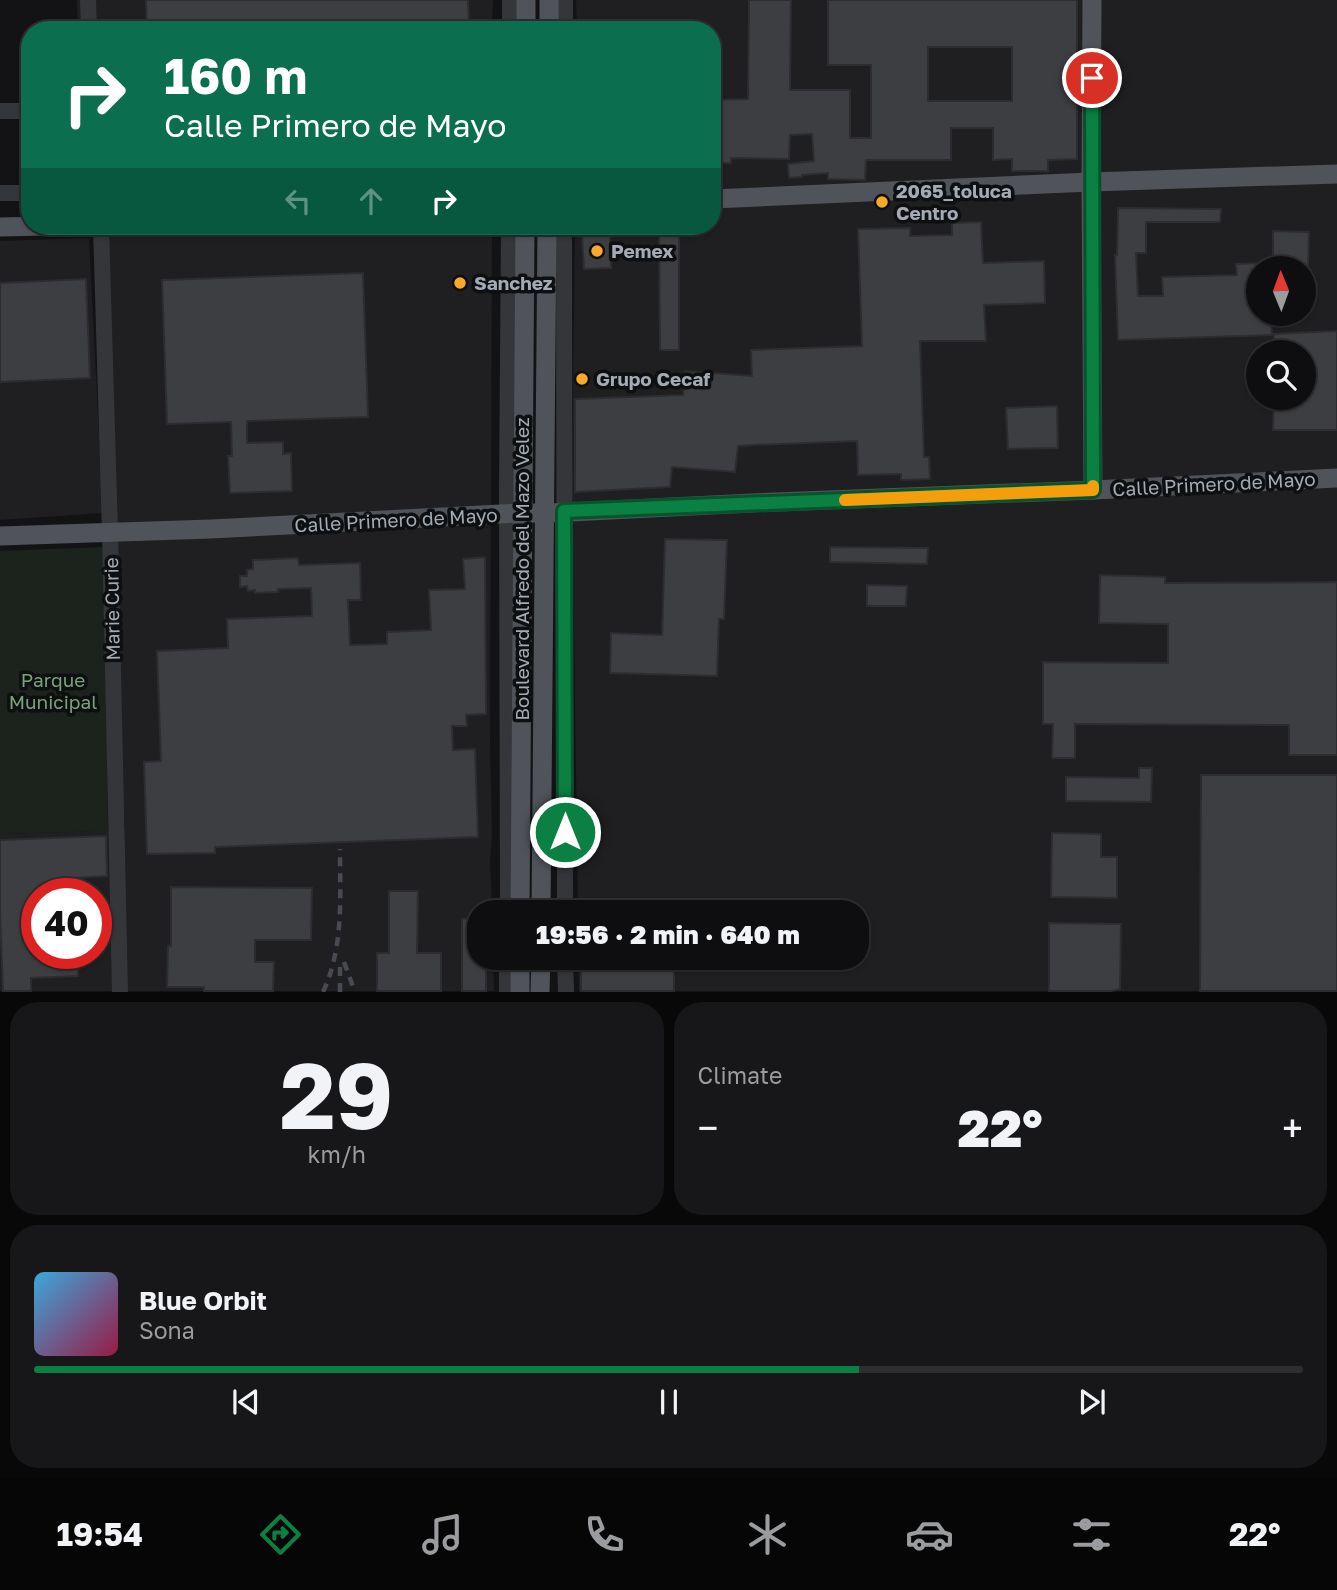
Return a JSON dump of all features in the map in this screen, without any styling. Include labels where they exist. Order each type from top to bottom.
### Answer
[{"type":"main road","points":[[526,0],[526,21]]},
{"type":"main road","points":[[549,0],[549,21]]},
{"type":"main road","points":[[1092,0],[1093,490]]},
{"type":"main road","points":[[721,199],[1337,174]]},
{"type":"main road","points":[[0,227],[21,227]]},
{"type":"main road","name":"Boulevard Alfredo del Mazo Velez","points":[[520,900],[525,235]]},
{"type":"main road","name":"Boulevard Alfredo del Mazo Velez","points":[[541,900],[547,235]]},
{"type":"main road","name":"Calle Primero de Mayo","points":[[0,536],[1337,478]]},
{"type":"main road","points":[[520,970],[520,992]]},
{"type":"main road","points":[[540,992],[541,970]]},
{"type":"street","points":[[88,0],[89,21]]},
{"type":"street","points":[[510,0],[510,21]]},
{"type":"street","points":[[565,0],[565,21]]},
{"type":"street","points":[[0,111],[21,111]]},
{"type":"street","points":[[0,193],[21,193]]},
{"type":"street","name":"Marie Curie","points":[[101,235],[120,992]]},
{"type":"street","name":"Boulevard Alfredo del Mazo Velez","points":[[508,900],[513,514],[507,491],[509,235]]},
{"type":"street","points":[[564,235],[557,512],[565,900]]},
{"type":"street","points":[[507,970],[507,992]]},
{"type":"street","points":[[565,970],[566,992]]},
{"type":"shaded area","points":[[77,0],[493,0],[492,21],[78,21]]},
{"type":"shaded area","points":[[576,0],[1337,0],[1337,991],[579,991],[578,970],[869,970],[869,900],[578,900],[572,489],[575,235],[721,235],[721,21],[577,21]]},
{"type":"shaded area","points":[[96,235],[492,235],[492,900],[467,900],[467,970],[493,970],[494,991],[0,991],[0,834],[125,830]]},
{"type":"shaded area","points":[[89,238],[103,513],[0,520],[0,241]]},
{"type":"green space","name":"Parque Municipal","points":[[105,547],[108,831],[0,834],[0,551]]},
{"type":"building","points":[[146,0],[468,0],[469,21],[147,21]]},
{"type":"building","points":[[749,0],[791,0],[790,90],[850,90],[850,138],[871,138],[871,65],[828,65],[828,0],[1077,0],[1077,159],[1048,160],[1048,171],[1012,171],[1012,159],[993,160],[993,128],[951,128],[951,160],[866,160],[865,180],[828,179],[828,173],[789,178],[788,164],[814,161],[812,134],[790,135],[789,159],[731,158],[731,163],[721,163],[721,100],[748,99]],"holes":[[[928,47],[1012,47],[1012,101],[928,101]]]},
{"type":"building","points":[[1118,208],[1221,209],[1220,222],[1146,222],[1146,253],[1136,253],[1138,296],[1163,296],[1162,277],[1237,275],[1236,264],[1246,264],[1246,326],[1272,326],[1272,335],[1118,340]]},
{"type":"building","points":[[981,222],[983,263],[1044,261],[1045,303],[984,305],[986,341],[920,341],[924,457],[929,457],[930,479],[901,480],[901,474],[858,475],[857,441],[738,446],[735,472],[672,467],[670,487],[575,492],[575,399],[683,395],[685,371],[752,376],[751,350],[862,346],[858,229],[910,228],[910,236],[952,235],[952,223]]},
{"type":"building","points":[[1273,231],[1309,232],[1308,256],[1273,256]]},
{"type":"building","name":"Pemex","points":[[582,235],[610,235],[611,268],[584,269]]},
{"type":"building","points":[[659,235],[679,235],[679,350],[660,350]]},
{"type":"building","points":[[363,273],[368,417],[247,421],[247,443],[283,442],[283,454],[291,453],[292,491],[230,493],[228,456],[232,456],[231,422],[167,424],[162,280]]},
{"type":"building","points":[[86,279],[90,378],[0,382],[0,283]]},
{"type":"building","points":[[1337,331],[1337,430],[1273,430],[1274,410],[1316,410],[1316,340],[1274,340],[1274,334]]},
{"type":"building","points":[[1057,406],[1058,448],[1008,449],[1006,408]]},
{"type":"building","points":[[665,539],[727,540],[724,619],[719,619],[717,676],[610,673],[611,633],[662,635]]},
{"type":"building","points":[[830,547],[928,548],[927,564],[830,562]]},
{"type":"building","points":[[485,557],[486,714],[466,715],[467,726],[452,726],[453,750],[475,749],[478,837],[215,847],[215,853],[147,854],[144,762],[161,761],[157,651],[228,648],[227,619],[312,616],[311,588],[255,593],[255,590],[248,591],[247,586],[240,587],[240,576],[247,576],[247,570],[253,569],[253,560],[298,558],[299,565],[360,563],[361,600],[348,600],[350,645],[387,644],[387,632],[431,630],[429,590],[465,589],[463,559]]},
{"type":"building","points":[[1100,575],[1165,577],[1165,583],[1337,582],[1337,755],[1289,755],[1289,725],[1075,724],[1075,758],[1052,758],[1053,724],[1043,724],[1043,662],[1168,663],[1168,624],[1099,623]]},
{"type":"building","points":[[867,585],[907,586],[906,606],[867,606]]},
{"type":"building","points":[[1139,768],[1152,768],[1151,802],[1066,801],[1066,777],[1139,778]]},
{"type":"building","points":[[1201,775],[1337,775],[1337,991],[1200,991]]},
{"type":"building","points":[[1052,833],[1101,834],[1101,857],[1117,857],[1117,898],[1051,897]]},
{"type":"building","points":[[106,836],[107,876],[21,878],[21,969],[78,969],[78,976],[31,978],[31,991],[3,991],[0,840]]},
{"type":"building","points":[[171,887],[312,888],[311,940],[255,940],[255,962],[274,962],[273,991],[204,991],[204,987],[167,987],[168,946],[171,946]]},
{"type":"building","points":[[389,891],[418,891],[417,953],[441,953],[441,991],[377,991],[377,953],[389,953]]},
{"type":"building","points":[[462,919],[467,919],[467,970],[486,970],[486,991],[462,991]]},
{"type":"building","points":[[1049,923],[1121,924],[1120,989],[1049,991]]},
{"type":"building","points":[[581,970],[674,970],[674,991],[581,991]]},
{"type":"railway","points":[[323,992],[338,940],[340,849]]},
{"type":"railway","points":[[340,961],[340,992]]},
{"type":"railway","points":[[344,962],[355,992]]},
{"type":"slow traffic","points":[[845,500],[1093,490],[1093,486]]},
{"type":"place","name":"2065_toluca Centro","points":[[882,202]]},
{"type":"place","name":"Pemex","points":[[597,251]]},
{"type":"place","name":"Sanchez","points":[[460,283]]},
{"type":"place","name":"Grupo Cecaf","points":[[582,379]]},
{"type":"route","points":[[565,832],[564,511],[1093,490],[1092,78]]}]
